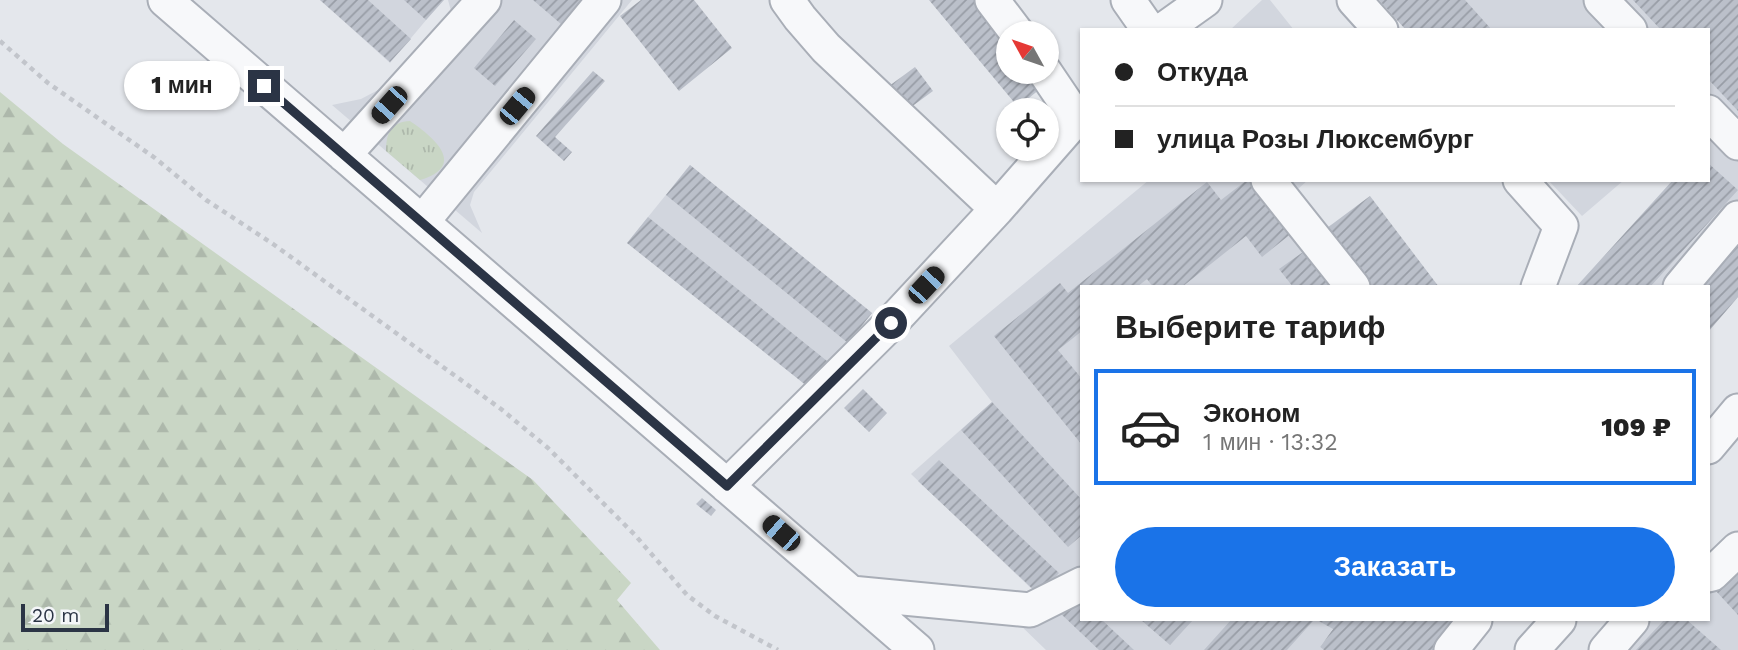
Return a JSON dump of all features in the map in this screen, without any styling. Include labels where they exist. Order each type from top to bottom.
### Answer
[{"type":"street","points":[[165,0],[917,650]]},
{"type":"street","points":[[344,155],[484,0]]},
{"type":"street","points":[[422,222],[604,0]]},
{"type":"street","points":[[787,0],[827,48],[997,209]]},
{"type":"street","points":[[992,0],[1008,21]]},
{"type":"street","points":[[1128,0],[1148,28]]},
{"type":"street","points":[[1166,28],[1205,0]]},
{"type":"street","points":[[1354,0],[1379,28]]},
{"type":"street","points":[[1601,0],[1628,28]]},
{"type":"street","points":[[727,486],[891,323],[997,209],[1079,115],[1054,84]]},
{"type":"street","points":[[1710,114],[1738,144]]},
{"type":"street","points":[[1270,182],[1351,285]]},
{"type":"street","points":[[1522,182],[1561,226],[1539,285]]},
{"type":"street","points":[[1683,285],[1738,218]]},
{"type":"street","points":[[1710,445],[1738,411]]},
{"type":"street","points":[[1710,575],[1738,549]]},
{"type":"street","points":[[851,593],[1030,610],[1080,585]]},
{"type":"street","points":[[1451,650],[1474,621]]},
{"type":"street","points":[[1532,650],[1558,621]]},
{"type":"street","points":[[1606,650],[1631,621]]},
{"type":"path","points":[[0,41],[48,83],[155,158],[205,200],[274,244],[501,409],[548,448],[635,535],[687,596],[778,650]]},
{"type":"shaded area","points":[[320,0],[443,0],[390,63]]},
{"type":"shaded area","points":[[448,0],[632,0],[474,192],[470,205],[482,233],[332,105],[361,99],[380,89],[451,11]]},
{"type":"shaded area","points":[[1262,0],[1270,0],[1292,28],[1232,28]]},
{"type":"shaded area","points":[[1379,0],[1738,0],[1738,297],[1710,330],[1710,285],[1578,285],[1671,182],[1710,182],[1710,28],[1404,28]]},
{"type":"shaded area","points":[[690,165],[872,313],[812,390],[627,243]]},
{"type":"shaded area","points":[[1147,182],[1306,182],[1278,207],[1342,285],[1080,285],[1080,621],[1338,621],[1320,647],[1324,650],[1046,650],[1013,618],[1038,595],[911,474],[992,402],[949,346]]},
{"type":"shaded area","points":[[1550,182],[1622,182],[1582,216]]},
{"type":"shaded area","points":[[1738,535],[1738,650],[1597,650],[1622,621],[1710,621],[1710,567]]},
{"type":"green space","points":[[0,92],[63,144],[533,480],[631,583],[617,600],[660,650],[0,650]]},
{"type":"green space","points":[[410,121],[437,143],[444,160],[442,167],[434,174],[420,180],[386,151],[387,139],[394,126]]},
{"type":"building","points":[[320,0],[368,0],[411,39],[390,62]]},
{"type":"building","points":[[404,0],[444,0],[426,20]]},
{"type":"building","points":[[533,0],[582,0],[561,24]]},
{"type":"building","points":[[641,0],[694,0],[732,48],[679,91],[620,16]]},
{"type":"building","points":[[929,0],[976,0],[996,24],[996,81]]},
{"type":"building","points":[[1379,0],[1465,0],[1490,28],[1404,28]]},
{"type":"building","points":[[1633,0],[1738,0],[1738,111],[1710,81],[1710,28],[1659,28]]},
{"type":"building","points":[[514,20],[536,39],[495,86],[474,68]]},
{"type":"building","points":[[915,67],[933,91],[903,113],[885,89]]},
{"type":"building","points":[[593,71],[605,81],[555,137],[572,152],[564,161],[536,136]]},
{"type":"building","points":[[999,84],[1046,84],[1029,98],[1011,98]]},
{"type":"building","points":[[690,165],[872,313],[848,343],[666,195]]},
{"type":"building","points":[[1710,165],[1738,190],[1652,285],[1578,285],[1671,182],[1710,182]]},
{"type":"building","points":[[1207,182],[1221,200],[1244,182],[1259,182],[1297,229],[1262,257],[1246,236],[1185,285],[1152,285],[1147,279],[1140,285],[1080,285],[1080,333],[1058,350],[1080,377],[1080,443],[994,336],[1060,283],[1068,293]]},
{"type":"building","points":[[1370,196],[1437,285],[1370,285],[1327,228]]},
{"type":"building","points":[[648,217],[832,365],[812,390],[627,243]]},
{"type":"building","points":[[1738,243],[1738,297],[1710,330],[1710,285],[1701,285]]},
{"type":"building","points":[[1313,245],[1343,285],[1291,285],[1279,269]]},
{"type":"building","points":[[863,389],[887,413],[869,432],[844,408]]},
{"type":"building","points":[[992,402],[1080,498],[1080,537],[1068,547],[961,430]]},
{"type":"building","points":[[939,460],[1059,573],[1039,595],[918,481]]},
{"type":"building","points":[[702,498],[716,510],[711,516],[696,504]]},
{"type":"building","points":[[1738,568],[1738,615],[1715,590]]},
{"type":"building","points":[[1080,601],[1080,621],[1103,621],[1134,650],[1099,650],[1059,612]]},
{"type":"building","points":[[1142,621],[1192,621],[1170,645]]},
{"type":"building","points":[[1230,621],[1313,621],[1287,650],[1204,650]]},
{"type":"building","points":[[1319,621],[1459,621],[1435,650],[1324,650],[1320,647],[1333,629]]},
{"type":"building","points":[[1663,621],[1688,621],[1721,650],[1636,650]]},
{"type":"route","points":[[264,86],[727,486],[891,323]]}]
